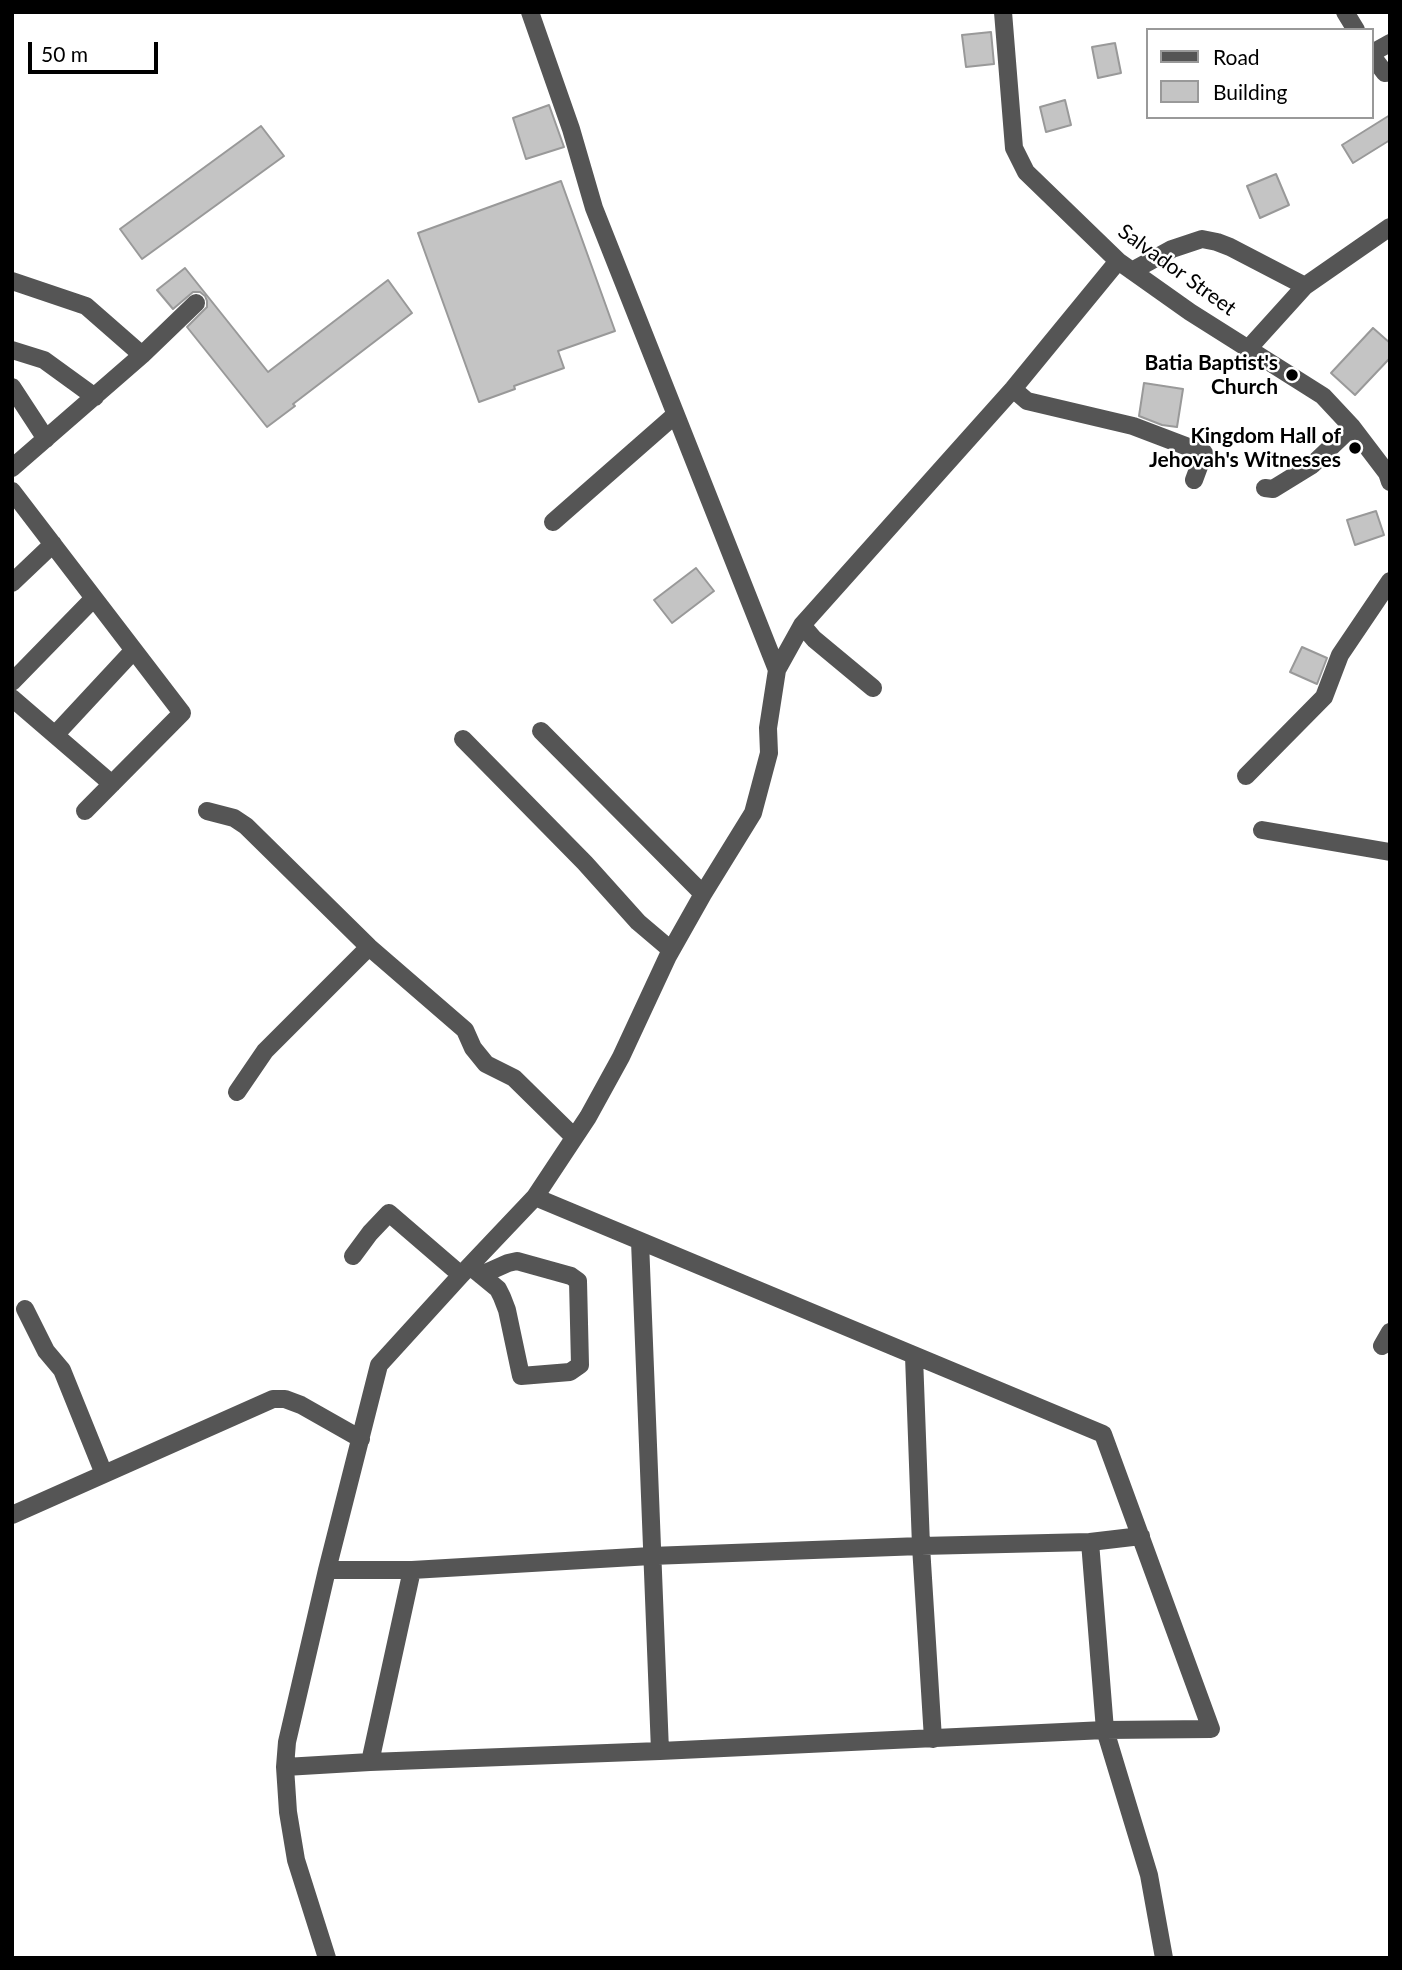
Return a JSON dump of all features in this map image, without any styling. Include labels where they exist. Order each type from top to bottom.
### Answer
[{"type":"street","points":[[530,12],[571,129],[594,208],[777,670]]},
{"type":"street","name":"Salvador Street","points":[[1003,12],[1014,148],[1026,172],[1125,266],[1323,396],[1352,427],[1387,473],[1390,482]]},
{"type":"street","points":[[1345,12],[1355,28]]},
{"type":"street","points":[[1374,54],[1390,43]]},
{"type":"street","points":[[1374,58],[1385,73]]},
{"type":"street","points":[[1248,349],[1305,286],[1390,227]]},
{"type":"street","points":[[327,1958],[296,1860],[288,1812],[285,1767],[287,1742],[379,1365],[471,1272],[535,1197],[588,1117],[621,1057],[671,950],[753,813],[768,753],[768,728],[777,670],[803,625],[1125,266],[1202,239],[1230,247],[1305,286]]},
{"type":"street","points":[[12,281],[86,306],[142,355]]},
{"type":"street","points":[[12,468],[142,355],[196,303]]},
{"type":"street","points":[[12,350],[44,360],[95,397]]},
{"type":"street","points":[[12,387],[46,439]]},
{"type":"street","points":[[1013,389],[1027,401],[1133,426],[1203,453],[1194,480]]},
{"type":"street","points":[[553,522],[675,415]]},
{"type":"street","points":[[1265,488],[1273,489],[1312,465],[1352,427]]},
{"type":"street","points":[[12,491],[182,713],[85,811]]},
{"type":"street","points":[[12,583],[53,544]]},
{"type":"street","points":[[1246,776],[1324,697],[1340,656],[1390,581]]},
{"type":"street","points":[[12,682],[94,598]]},
{"type":"street","points":[[803,625],[814,639],[873,688]]},
{"type":"street","points":[[55,735],[134,650]]},
{"type":"street","points":[[12,698],[112,784]]},
{"type":"street","points":[[541,731],[703,894]]},
{"type":"street","points":[[463,739],[585,863],[638,922],[671,950]]},
{"type":"street","points":[[207,811],[233,818],[246,826],[369,947],[465,1030],[473,1048],[486,1064],[514,1078],[574,1137]]},
{"type":"street","points":[[1262,830],[1390,852]]},
{"type":"street","points":[[237,1092],[265,1051],[369,947]]},
{"type":"street","points":[[285,1767],[1105,1730],[1211,1729],[1103,1434],[535,1197]]},
{"type":"street","points":[[353,1256],[389,1213],[471,1272],[498,1289],[507,1310],[521,1376],[570,1373],[580,1365],[578,1281],[570,1276],[517,1261],[471,1272]]},
{"type":"street","points":[[640,1241],[660,1751]]},
{"type":"street","points":[[25,1309],[46,1352],[62,1370],[104,1474]]},
{"type":"street","points":[[914,1356],[921,1546],[933,1739]]},
{"type":"street","points":[[12,1515],[273,1399],[285,1399],[301,1405],[361,1439]]},
{"type":"street","points":[[327,1570],[412,1570],[651,1556],[1090,1542],[1141,1536]]},
{"type":"street","points":[[1090,1542],[1105,1730],[1149,1875],[1164,1958]]},
{"type":"street","points":[[370,1762],[412,1570]]},
{"type":"building","points":[[991,32],[994,64],[966,67],[962,35]]},
{"type":"building","points":[[1115,43],[1121,73],[1098,78],[1092,47]]},
{"type":"building","points":[[1065,100],[1071,125],[1046,132],[1040,107]]},
{"type":"building","points":[[549,105],[564,147],[526,159],[513,118]]},
{"type":"building","points":[[1390,115],[1390,140],[1353,163],[1342,145]]},
{"type":"building","points":[[261,126],[284,156],[142,259],[120,229]]},
{"type":"building","points":[[1276,174],[1289,205],[1260,218],[1247,186]]},
{"type":"building","points":[[561,181],[615,331],[558,351],[564,368],[479,402],[418,233]]},
{"type":"building","points":[[185,268],[268,372],[388,280],[412,313],[267,427],[187,327],[207,307],[205,296],[200,292],[193,292],[173,309],[157,290]]},
{"type":"building","points":[[1373,328],[1390,343],[1390,358],[1355,395],[1331,373]]},
{"type":"building","points":[[1144,383],[1183,389],[1177,427],[1162,425],[1139,416]]},
{"type":"building","points":[[1376,511],[1384,535],[1355,545],[1347,520]]},
{"type":"building","points":[[696,568],[714,591],[672,623],[654,600]]},
{"type":"building","points":[[1302,647],[1327,658],[1317,684],[1290,672]]},
{"type":"place","name":"Batia Baptist's Church","points":[[1292,375]]},
{"type":"place","name":"Kingdom Hall of Jehovah's Witnesses","points":[[1355,448]]}]
